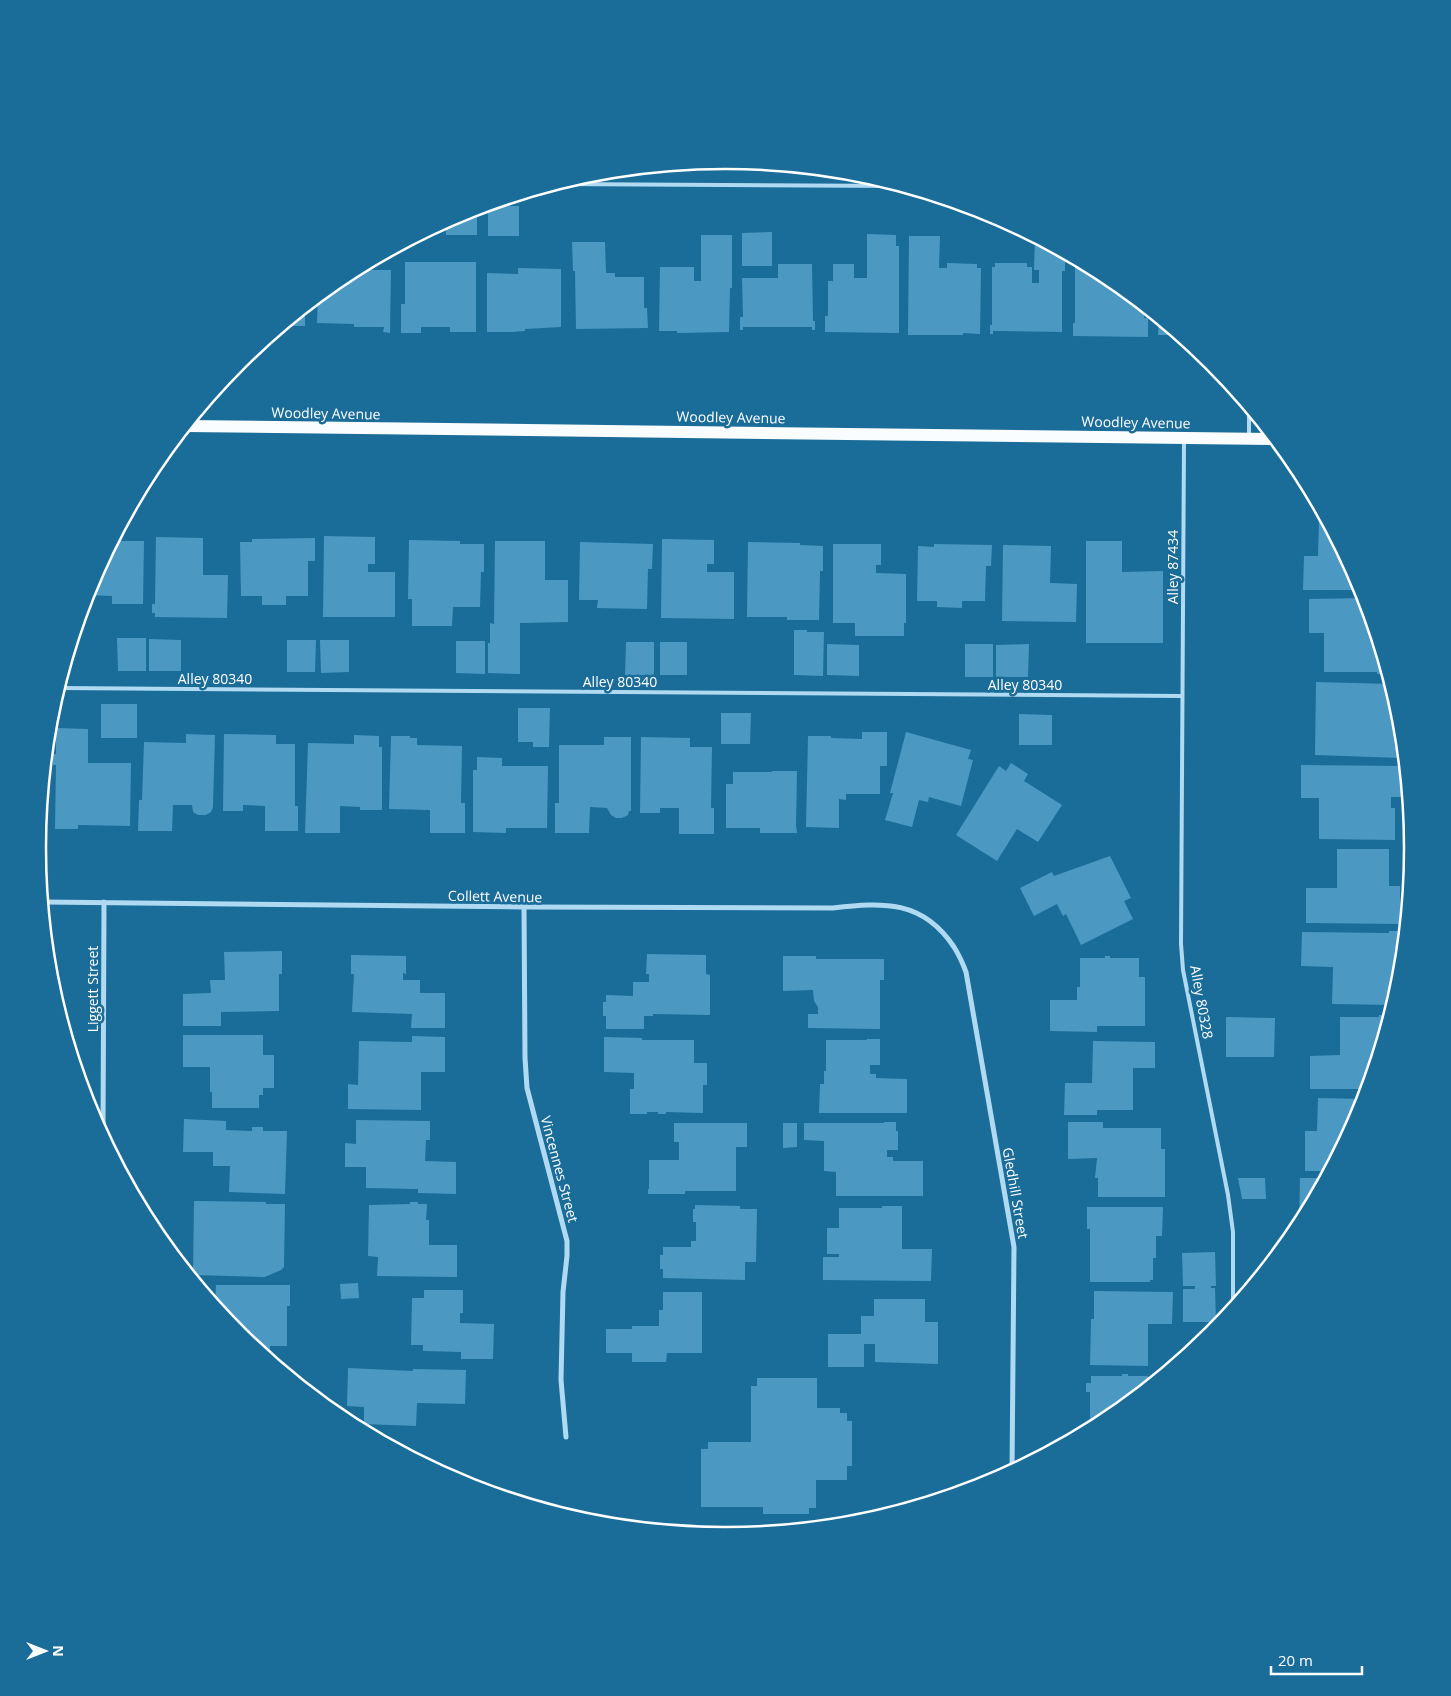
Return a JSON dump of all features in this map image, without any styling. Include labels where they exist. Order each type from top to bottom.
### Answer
[{"type":"main road","name":"Woodley Avenue","points":[[194,426],[1268,439]]},
{"type":"street","name":"Collett Avenue","points":[[49,902],[833,908],[869,904],[904,908],[922,916],[941,930]]},
{"type":"street","name":"Liggett Street","points":[[103,1119],[104,902]]},
{"type":"street","name":"Vincennes Street","points":[[524,907],[525,1058],[527,1088],[567,1241],[563,1292],[561,1380],[566,1437]]},
{"type":"street","name":"Gledhill Street","points":[[941,930],[955,948],[966,972],[1014,1247],[1012,1463]]},
{"type":"lane","points":[[584,184],[875,186]]},
{"type":"lane","points":[[1249,416],[1249,439]]},
{"type":"lane","name":"Alley 87434","points":[[1182,696],[1184,437]]},
{"type":"lane","name":"Alley 80340","points":[[65,688],[1182,696]]},
{"type":"lane","name":"Alley 80328","points":[[1182,696],[1181,944],[1183,970],[1228,1195],[1233,1232],[1233,1299]]},
{"type":"building","points":[[504,206],[519,206],[519,236],[488,236],[488,212]]},
{"type":"building","points":[[477,216],[477,235],[446,235],[446,229]]},
{"type":"building","points":[[772,232],[772,266],[742,266],[742,233]]},
{"type":"building","points":[[867,234],[896,235],[896,246],[899,246],[899,333],[825,332],[825,316],[828,316],[828,281],[833,281],[833,264],[854,264],[854,278],[867,278]]},
{"type":"building","points":[[701,235],[732,235],[732,288],[730,288],[729,332],[677,333],[677,331],[659,331],[660,267],[694,267],[694,281],[701,281]]},
{"type":"building","points":[[909,236],[940,236],[939,268],[947,268],[947,263],[977,264],[977,268],[981,268],[980,334],[908,335]]},
{"type":"building","points":[[572,242],[605,242],[606,273],[615,273],[615,277],[644,277],[644,308],[647,308],[648,328],[576,329],[575,271],[573,271]]},
{"type":"building","points":[[1035,244],[1065,260],[1065,271],[1062,271],[1062,332],[993,331],[993,334],[990,334],[990,325],[992,325],[992,267],[995,267],[995,263],[1027,263],[1027,267],[1032,267],[1032,283],[1039,283],[1039,270],[1034,270]]},
{"type":"building","points":[[405,262],[476,262],[476,332],[450,332],[450,327],[421,327],[421,333],[401,333],[401,304],[405,304]]},
{"type":"building","points":[[778,264],[812,264],[813,321],[815,321],[815,330],[812,330],[812,327],[743,327],[743,330],[740,330],[740,317],[743,317],[742,278],[778,278]]},
{"type":"building","points":[[1075,266],[1103,283],[1144,313],[1144,318],[1148,318],[1148,337],[1073,336],[1073,323],[1075,323]]},
{"type":"building","points":[[518,268],[561,269],[561,327],[525,329],[525,331],[512,332],[487,332],[487,273],[518,274]]},
{"type":"building","points":[[369,270],[391,270],[390,333],[383,332],[384,327],[354,327],[354,324],[317,323],[318,305],[348,283]]},
{"type":"building","points":[[305,315],[305,326],[291,326]]},
{"type":"building","points":[[1159,325],[1171,335],[1158,335]]},
{"type":"building","points":[[1319,517],[1354,590],[1303,590],[1304,556],[1318,556]]},
{"type":"building","points":[[324,536],[375,537],[375,564],[368,564],[368,572],[395,572],[395,617],[323,617]]},
{"type":"building","points":[[156,537],[203,538],[203,575],[228,575],[227,618],[155,617],[155,613],[152,613],[152,604],[155,604]]},
{"type":"building","points":[[315,538],[315,561],[308,561],[308,596],[286,596],[286,605],[262,605],[262,596],[241,596],[240,542],[252,542],[252,539]]},
{"type":"building","points":[[662,539],[714,540],[714,564],[707,564],[707,572],[734,572],[734,619],[661,618]]},
{"type":"building","points":[[409,540],[460,541],[460,544],[484,544],[484,572],[481,572],[480,607],[453,607],[452,626],[412,626],[412,599],[408,599]]},
{"type":"building","points":[[120,541],[144,541],[143,604],[112,604],[112,596],[95,595]]},
{"type":"building","points":[[495,541],[545,541],[545,580],[568,580],[568,622],[520,623],[520,674],[488,673],[490,623],[494,624]]},
{"type":"building","points":[[1086,541],[1122,541],[1122,572],[1163,571],[1163,643],[1086,643]]},
{"type":"building","points":[[580,542],[653,544],[652,569],[648,569],[647,609],[597,608],[598,600],[579,600]]},
{"type":"building","points":[[748,542],[800,543],[800,545],[823,546],[823,571],[820,571],[819,620],[787,620],[787,617],[747,617]]},
{"type":"building","points":[[833,544],[881,544],[881,565],[876,565],[876,573],[906,574],[906,623],[904,623],[904,636],[855,636],[855,623],[833,623]]},
{"type":"building","points":[[934,544],[992,545],[991,566],[986,566],[985,601],[962,601],[962,608],[937,607],[937,601],[917,601],[918,546],[934,547]]},
{"type":"building","points":[[1003,545],[1051,546],[1050,583],[1077,584],[1076,622],[1002,621]]},
{"type":"building","points":[[1357,598],[1382,674],[1377,674],[1377,672],[1324,672],[1324,633],[1309,633],[1309,599]]},
{"type":"building","points":[[794,630],[824,632],[823,676],[794,675]]},
{"type":"building","points":[[117,638],[146,638],[146,671],[118,671]]},
{"type":"building","points":[[149,639],[181,640],[181,671],[149,671]]},
{"type":"building","points":[[287,640],[316,640],[315,672],[287,672]]},
{"type":"building","points":[[320,640],[349,640],[349,672],[321,673]]},
{"type":"building","points":[[456,641],[485,641],[485,674],[456,673]]},
{"type":"building","points":[[626,642],[654,642],[654,675],[625,675]]},
{"type":"building","points":[[660,642],[687,642],[687,675],[660,675]]},
{"type":"building","points":[[827,644],[859,645],[859,676],[827,675]]},
{"type":"building","points":[[965,644],[993,644],[993,677],[965,677]]},
{"type":"building","points":[[1029,644],[1028,677],[996,677],[996,645]]},
{"type":"building","points":[[1316,682],[1385,684],[1399,758],[1315,755]]},
{"type":"building","points":[[101,704],[137,704],[137,738],[101,738]]},
{"type":"building","points":[[518,708],[550,708],[549,747],[533,747],[533,742],[518,742]]},
{"type":"building","points":[[721,713],[751,713],[750,744],[721,744]]},
{"type":"building","points":[[1019,714],[1052,715],[1052,745],[1019,745]]},
{"type":"building","points":[[57,728],[88,729],[88,763],[131,763],[130,826],[78,825],[78,829],[55,829],[56,765],[53,765],[53,754],[56,754]]},
{"type":"building","points":[[862,732],[887,732],[887,766],[880,766],[880,794],[846,794],[846,800],[839,799],[839,828],[806,827],[808,736],[862,739]]},
{"type":"building","points":[[906,732],[971,750],[968,759],[973,760],[961,806],[929,797],[928,802],[919,800],[912,827],[885,820],[893,793],[890,793]]},
{"type":"building","points":[[186,734],[215,735],[213,807],[211,812],[206,815],[198,815],[193,812],[192,805],[173,805],[172,831],[138,831],[139,800],[142,800],[144,742],[186,743]]},
{"type":"building","points":[[224,734],[276,735],[276,744],[295,744],[295,806],[298,806],[298,831],[265,831],[265,806],[243,805],[243,811],[223,811]]},
{"type":"building","points":[[354,735],[379,736],[379,747],[382,747],[382,810],[360,810],[360,807],[340,806],[340,833],[305,833],[308,743],[354,744]]},
{"type":"building","points":[[391,736],[417,738],[417,745],[462,746],[461,803],[465,803],[465,833],[430,833],[430,810],[389,809]]},
{"type":"building","points":[[604,737],[631,737],[631,811],[622,818],[616,818],[611,815],[607,808],[590,807],[589,833],[555,833],[555,803],[559,803],[559,745],[604,745]]},
{"type":"building","points":[[641,737],[690,738],[690,747],[712,747],[711,808],[714,808],[714,834],[679,834],[679,808],[660,808],[660,813],[640,813]]},
{"type":"building","points":[[477,757],[502,758],[502,766],[548,766],[547,828],[506,828],[506,833],[473,832],[473,770],[477,770]]},
{"type":"building","points":[[1011,763],[1028,774],[1024,781],[1062,805],[1038,842],[1017,829],[997,861],[956,835],[999,766],[1006,771]]},
{"type":"building","points":[[1301,765],[1400,766],[1401,797],[1391,797],[1391,808],[1395,808],[1395,840],[1319,839],[1319,798],[1301,798]]},
{"type":"building","points":[[797,771],[797,833],[760,833],[760,828],[726,828],[726,784],[733,784],[733,772]]},
{"type":"building","points":[[1337,849],[1389,849],[1389,886],[1400,886],[1400,924],[1306,923],[1306,888],[1337,888]]},
{"type":"building","points":[[1110,856],[1131,898],[1124,901],[1133,919],[1081,945],[1066,914],[1063,916],[1057,904],[1034,916],[1020,888],[1052,872],[1054,876]]},
{"type":"building","points":[[1389,931],[1400,931],[1386,1005],[1332,1004],[1333,967],[1301,966],[1302,932],[1389,933]]},
{"type":"building","points":[[282,951],[282,974],[279,974],[279,1011],[221,1012],[221,1026],[183,1026],[183,994],[211,993],[210,980],[225,980],[224,952]]},
{"type":"building","points":[[647,954],[706,955],[706,974],[710,975],[710,1015],[653,1014],[653,1016],[644,1016],[644,1029],[606,1029],[606,1016],[603,1016],[603,1002],[606,1002],[606,995],[633,996],[633,982],[649,982],[649,974],[646,974]]},
{"type":"building","points":[[351,955],[406,956],[406,974],[403,973],[403,980],[420,980],[420,993],[445,993],[445,1028],[411,1028],[412,1014],[352,1012],[354,974],[351,974]]},
{"type":"building","points":[[783,956],[816,956],[816,959],[884,959],[884,980],[880,980],[880,1029],[808,1028],[808,1014],[818,1014],[813,990],[783,991]]},
{"type":"building","points":[[1105,956],[1110,956],[1110,958],[1139,958],[1139,977],[1145,977],[1145,1026],[1097,1026],[1097,1032],[1050,1031],[1050,1000],[1077,1000],[1077,987],[1080,987],[1080,958],[1105,958]]},
{"type":"building","points":[[1379,1015],[1384,1015],[1360,1089],[1310,1089],[1310,1056],[1340,1055],[1340,1017],[1379,1017]]},
{"type":"building","points":[[1226,1017],[1275,1018],[1274,1057],[1226,1057]]},
{"type":"building","points":[[183,1035],[263,1035],[263,1055],[274,1055],[274,1088],[263,1088],[263,1095],[259,1095],[259,1108],[212,1108],[210,1067],[183,1067]]},
{"type":"building","points":[[412,1036],[445,1037],[445,1072],[421,1072],[421,1110],[348,1109],[348,1084],[358,1085],[359,1041],[412,1042]]},
{"type":"building","points":[[604,1037],[642,1038],[642,1040],[694,1040],[694,1063],[707,1063],[707,1085],[703,1085],[703,1113],[666,1112],[666,1114],[658,1114],[658,1112],[647,1112],[647,1114],[630,1114],[630,1089],[634,1089],[634,1073],[604,1072]]},
{"type":"building","points":[[880,1039],[880,1065],[870,1065],[870,1074],[876,1074],[876,1078],[907,1079],[907,1113],[819,1113],[820,1084],[824,1084],[824,1071],[826,1071],[826,1040]]},
{"type":"building","points":[[1093,1041],[1155,1042],[1155,1068],[1133,1068],[1133,1110],[1097,1110],[1097,1115],[1064,1115],[1065,1083],[1092,1083]]},
{"type":"building","points":[[1318,1098],[1356,1099],[1323,1171],[1305,1171],[1305,1131],[1317,1131]]},
{"type":"building","points":[[184,1119],[226,1121],[226,1130],[252,1131],[252,1127],[263,1127],[263,1131],[287,1131],[285,1194],[229,1192],[230,1166],[213,1166],[213,1152],[183,1152]]},
{"type":"building","points":[[356,1120],[430,1121],[430,1140],[426,1140],[425,1161],[456,1162],[456,1194],[418,1193],[418,1189],[366,1188],[366,1167],[345,1167],[345,1143],[356,1144]]},
{"type":"building","points":[[896,1122],[896,1131],[898,1131],[898,1150],[887,1150],[887,1157],[893,1157],[893,1161],[923,1161],[923,1196],[836,1196],[836,1172],[824,1171],[824,1141],[804,1140],[804,1123]]},
{"type":"building","points":[[1068,1122],[1103,1122],[1103,1128],[1161,1128],[1161,1149],[1165,1149],[1165,1197],[1098,1197],[1098,1178],[1095,1178],[1097,1158],[1068,1159]]},
{"type":"building","points":[[674,1123],[747,1123],[747,1147],[736,1147],[736,1191],[685,1191],[685,1194],[648,1194],[649,1160],[679,1160],[679,1142],[674,1142]]},
{"type":"building","points":[[783,1123],[797,1123],[797,1147],[783,1148]]},
{"type":"building","points":[[1238,1178],[1265,1178],[1266,1199],[1242,1199]]},
{"type":"building","points":[[1300,1178],[1319,1178],[1314,1188],[1299,1211]]},
{"type":"building","points":[[194,1201],[285,1204],[284,1267],[281,1270],[265,1277],[198,1275],[193,1269]]},
{"type":"building","points":[[410,1202],[427,1204],[426,1220],[429,1220],[429,1245],[457,1245],[457,1277],[377,1276],[378,1257],[368,1256],[369,1205],[410,1204]]},
{"type":"building","points":[[695,1205],[740,1206],[740,1209],[757,1209],[756,1262],[745,1262],[745,1280],[663,1278],[663,1269],[660,1269],[660,1255],[663,1255],[663,1247],[691,1247],[691,1241],[696,1241],[696,1222],[693,1222],[693,1209],[695,1209]]},
{"type":"building","points":[[882,1206],[902,1206],[902,1249],[932,1249],[931,1281],[823,1280],[823,1257],[839,1257],[839,1254],[827,1254],[827,1228],[839,1228],[839,1208],[882,1208]]},
{"type":"building","points":[[1087,1207],[1163,1207],[1162,1236],[1156,1236],[1153,1280],[1150,1280],[1150,1282],[1090,1282],[1090,1229],[1087,1229]]},
{"type":"building","points":[[1215,1252],[1216,1286],[1211,1286],[1211,1288],[1215,1288],[1216,1317],[1212,1322],[1183,1322],[1183,1289],[1195,1289],[1195,1286],[1183,1286],[1182,1253]]},
{"type":"building","points":[[358,1283],[359,1298],[341,1299],[340,1284]]},
{"type":"building","points":[[216,1285],[290,1285],[290,1306],[287,1306],[287,1346],[270,1346],[270,1351],[215,1296]]},
{"type":"building","points":[[424,1290],[463,1290],[463,1313],[460,1313],[460,1323],[494,1324],[493,1359],[461,1359],[461,1352],[423,1351],[423,1345],[411,1345],[412,1298],[424,1298]]},
{"type":"building","points":[[1094,1291],[1173,1292],[1172,1324],[1148,1324],[1148,1366],[1090,1365],[1091,1319],[1094,1319]]},
{"type":"building","points":[[663,1292],[702,1292],[702,1353],[667,1353],[666,1362],[632,1362],[632,1353],[606,1353],[606,1329],[632,1329],[632,1326],[659,1326],[659,1310],[663,1310]]},
{"type":"building","points":[[874,1299],[925,1299],[925,1322],[938,1322],[938,1364],[875,1362],[875,1344],[864,1344],[864,1367],[828,1367],[828,1334],[861,1334],[861,1316],[874,1316]]},
{"type":"building","points":[[348,1368],[413,1371],[413,1369],[466,1370],[465,1404],[417,1403],[416,1426],[366,1424],[364,1423],[364,1407],[347,1406]]},
{"type":"building","points":[[1122,1374],[1128,1374],[1128,1376],[1148,1376],[1148,1380],[1090,1421],[1090,1392],[1086,1392],[1086,1383],[1091,1383],[1091,1376],[1122,1376]]},
{"type":"building","points":[[757,1378],[817,1378],[817,1408],[840,1408],[840,1413],[847,1413],[847,1421],[852,1421],[852,1466],[847,1466],[847,1480],[816,1480],[816,1508],[809,1508],[809,1514],[763,1514],[763,1507],[701,1507],[701,1449],[708,1449],[708,1442],[751,1442],[751,1386],[757,1386]]}]
